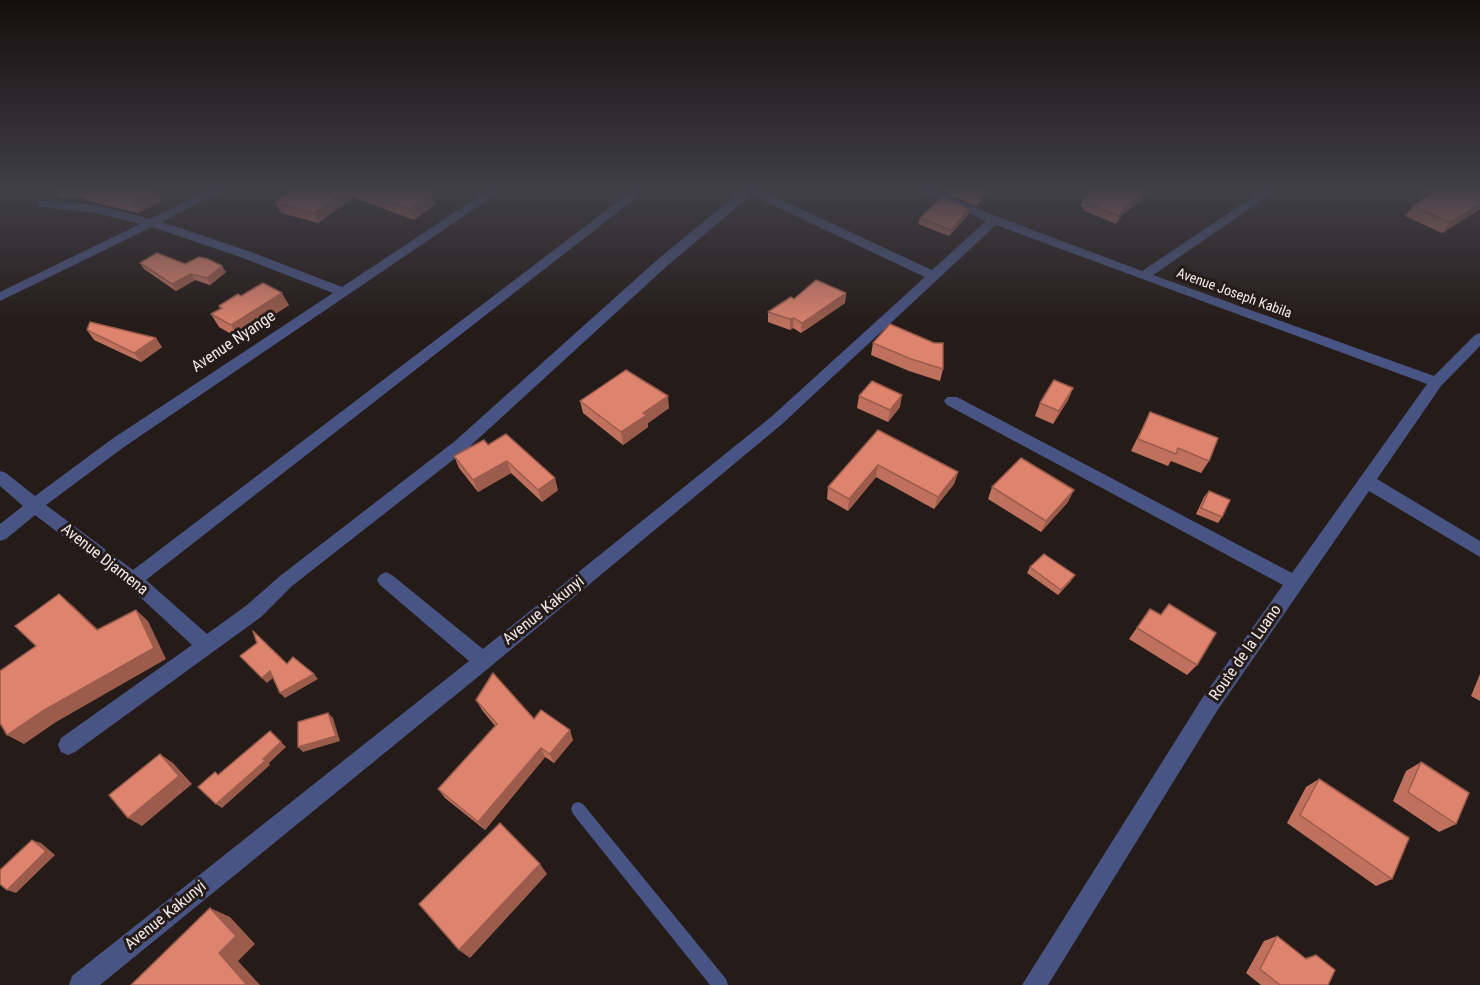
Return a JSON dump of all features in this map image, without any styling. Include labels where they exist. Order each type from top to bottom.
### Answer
[{"type":"street","points":[[0,297],[125,236]]},
{"type":"street","points":[[190,236],[342,292]]},
{"type":"street","name":"Avenue Nyange","points":[[0,534],[66,480],[118,443],[427,236]]},
{"type":"street","points":[[133,580],[580,236]]},
{"type":"street","points":[[68,745],[254,611],[286,581],[461,445],[475,430],[695,236]]},
{"type":"street","points":[[848,236],[934,276]]},
{"type":"street","name":"Avenue Kakunyi","points":[[88,983],[320,790],[483,661],[776,421],[977,236]]},
{"type":"street","name":"Avenue Joseph Kabila","points":[[1036,236],[1436,382]]},
{"type":"street","points":[[1143,276],[1200,236]]},
{"type":"street","name":"Route de la Luano","points":[[1034,985],[1210,704],[1436,382],[1480,338]]},
{"type":"street","points":[[952,401],[1295,583]]},
{"type":"street","name":"Avenue Djamena","points":[[0,477],[133,580],[207,646]]},
{"type":"street","points":[[1366,481],[1480,550]]},
{"type":"street","points":[[386,580],[483,661]]},
{"type":"lane","points":[[578,809],[720,985]]},
{"type":"building","points":[[157,253],[185,264],[199,257],[222,266],[207,278],[191,274],[172,284],[140,263]]},
{"type":"building","points":[[816,280],[846,293],[802,323],[794,318],[790,319],[768,312],[791,297],[794,299]]},
{"type":"building","points":[[263,283],[282,293],[231,325],[211,314],[238,294],[241,296]]},
{"type":"building","points":[[90,322],[156,338],[134,353],[87,330]]},
{"type":"building","points":[[890,324],[934,343],[943,343],[943,369],[873,343]]},
{"type":"building","points":[[626,370],[668,396],[643,413],[647,415],[621,432],[580,401]]},
{"type":"building","points":[[1054,380],[1073,388],[1059,411],[1040,403]]},
{"type":"building","points":[[872,381],[902,395],[890,410],[859,396]]},
{"type":"building","points":[[1150,412],[1218,438],[1209,461],[1178,448],[1176,454],[1138,439]]},
{"type":"building","points":[[878,430],[958,472],[938,497],[878,465],[849,499],[828,487]]},
{"type":"building","points":[[506,434],[555,478],[538,490],[507,461],[473,480],[454,456],[484,440],[488,445]]},
{"type":"building","points":[[1021,458],[1074,490],[1046,521],[992,487]]},
{"type":"building","points":[[1209,491],[1230,500],[1222,517],[1201,508]]},
{"type":"building","points":[[1044,554],[1075,575],[1061,590],[1030,567]]},
{"type":"building","points":[[59,594],[97,630],[136,610],[154,648],[41,712],[7,735],[0,723],[0,671],[36,646],[15,626]]},
{"type":"building","points":[[1169,604],[1216,633],[1197,665],[1137,628],[1150,609],[1161,615]]},
{"type":"building","points":[[253,631],[287,664],[293,657],[314,674],[280,693],[270,671],[262,678],[240,656],[257,643]]},
{"type":"building","points":[[493,673],[534,719],[541,710],[570,730],[550,754],[541,748],[478,822],[438,789],[497,724],[476,700]]},
{"type":"building","points":[[328,713],[336,736],[298,747],[298,722]]},
{"type":"building","points":[[270,731],[281,742],[263,759],[265,761],[216,804],[198,787],[215,772],[218,775]]},
{"type":"building","points":[[160,754],[179,776],[128,818],[109,795]]},
{"type":"building","points":[[1421,762],[1469,793],[1456,824],[1408,792]]},
{"type":"building","points":[[1319,779],[1409,838],[1392,879],[1300,815]]},
{"type":"building","points":[[500,823],[540,864],[459,950],[419,904]]},
{"type":"building","points":[[32,840],[46,851],[7,890],[0,884],[0,870]]},
{"type":"building","points":[[210,908],[236,936],[219,953],[247,985],[131,985]]},
{"type":"building","points":[[1277,936],[1306,959],[1316,955],[1335,970],[1328,985],[1280,985],[1260,969]]}]
